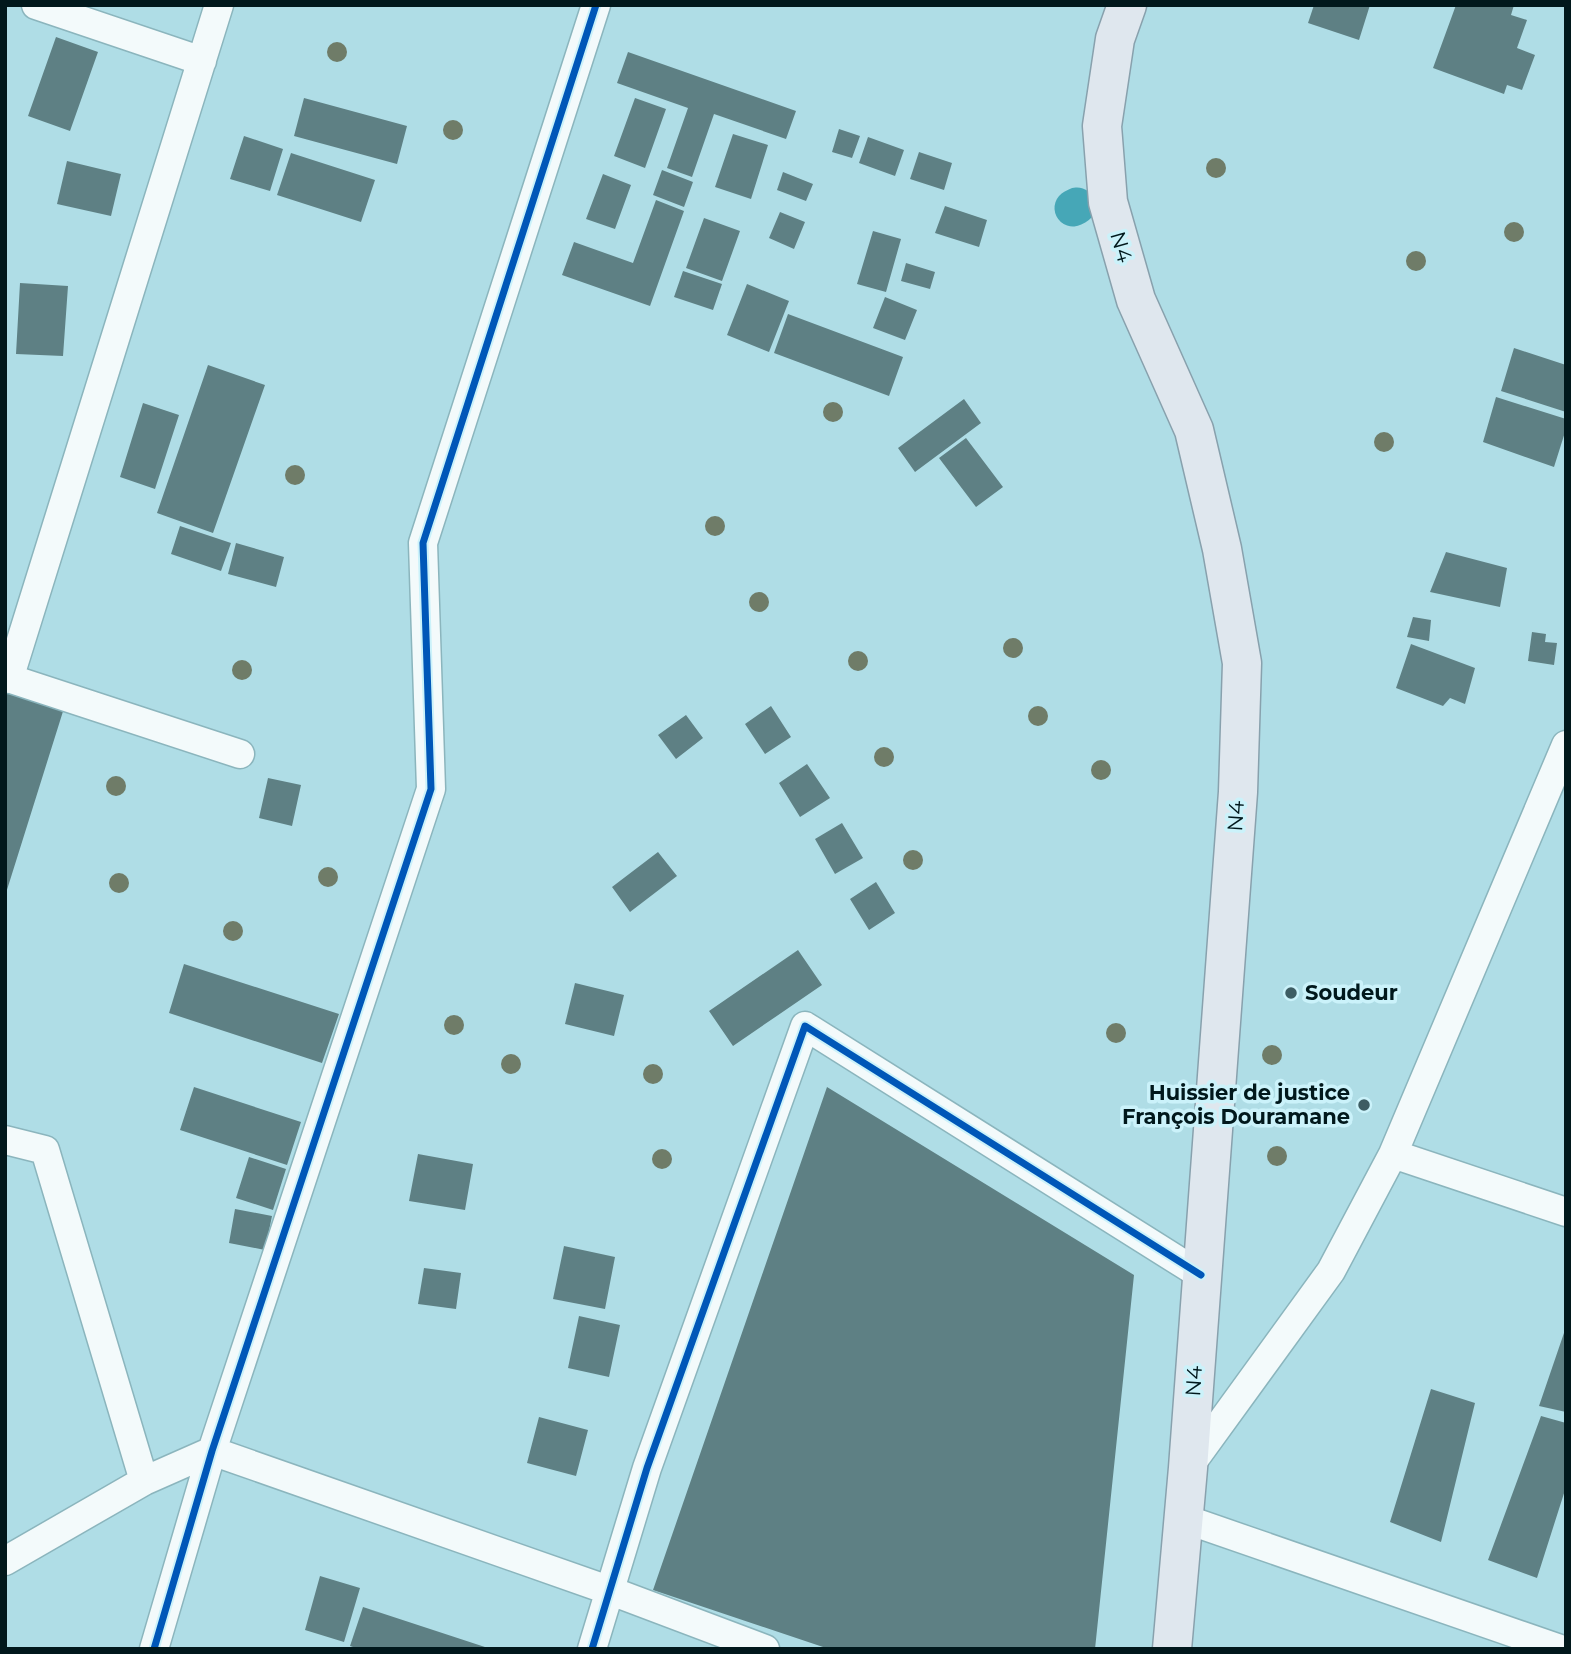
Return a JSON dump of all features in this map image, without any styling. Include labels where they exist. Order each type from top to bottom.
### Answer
[{"type":"main road","name":"N4","points":[[1127,5],[1115,38],[1102,126],[1108,202],[1136,300],[1194,430],[1222,549],[1242,663],[1238,792],[1172,1649]]},
{"type":"street","points":[[36,5],[202,61]]},
{"type":"street","points":[[219,5],[7,678],[240,754]]},
{"type":"street","points":[[154,1649],[212,1451],[430,789],[423,543],[596,5]]},
{"type":"street","points":[[1188,1468],[1331,1271],[1393,1154],[1566,745]]},
{"type":"street","points":[[592,1649],[647,1468],[805,1026],[1201,1275]]},
{"type":"street","points":[[5,1140],[45,1150],[144,1481]]},
{"type":"street","points":[[1393,1154],[1566,1212]]},
{"type":"street","points":[[5,1561],[144,1481],[212,1451],[611,1591],[765,1649]]},
{"type":"street","points":[[1182,1518],[1560,1649]]},
{"type":"building","points":[[1314,5],[1370,5],[1359,40],[1308,23]]},
{"type":"building","points":[[1456,5],[1514,5],[1511,15],[1527,20],[1517,48],[1535,55],[1522,90],[1507,85],[1504,94],[1433,68]]},
{"type":"building","points":[[56,37],[98,52],[70,131],[28,116]]},
{"type":"building","points":[[628,52],[796,111],[786,139],[714,114],[692,177],[667,168],[688,108],[617,83]]},
{"type":"building","points":[[304,98],[407,126],[397,164],[294,136]]},
{"type":"building","points":[[635,98],[666,109],[645,168],[614,156]]},
{"type":"building","points":[[839,129],[860,136],[852,158],[832,152]]},
{"type":"building","points":[[733,134],[768,145],[751,199],[715,187]]},
{"type":"building","points":[[244,136],[283,149],[270,191],[230,179]]},
{"type":"building","points":[[868,137],[904,150],[895,176],[859,163]]},
{"type":"building","points":[[919,152],[952,163],[944,190],[910,179]]},
{"type":"building","points":[[291,153],[375,180],[361,222],[277,195]]},
{"type":"building","points":[[67,161],[121,174],[111,216],[57,204]]},
{"type":"building","points":[[662,170],[693,182],[684,207],[653,195]]},
{"type":"building","points":[[783,172],[813,184],[806,201],[777,190]]},
{"type":"building","points":[[603,174],[631,185],[615,229],[586,219]]},
{"type":"building","points":[[656,200],[684,211],[650,306],[562,275],[574,242],[633,263]]},
{"type":"building","points":[[945,206],[987,220],[979,247],[935,233]]},
{"type":"building","points":[[780,212],[805,222],[794,249],[769,238]]},
{"type":"building","points":[[704,218],[740,231],[722,281],[686,268]]},
{"type":"building","points":[[873,231],[901,239],[886,292],[857,284]]},
{"type":"building","points":[[906,263],[935,272],[930,289],[901,281]]},
{"type":"building","points":[[683,271],[722,284],[713,310],[674,297]]},
{"type":"building","points":[[20,283],[68,286],[63,356],[16,354]]},
{"type":"building","points":[[747,284],[789,301],[769,352],[727,335]]},
{"type":"building","points":[[885,297],[917,310],[905,340],[873,328]]},
{"type":"building","points":[[788,314],[903,357],[889,396],[774,353]]},
{"type":"building","points":[[1514,348],[1566,365],[1566,412],[1501,391]]},
{"type":"building","points":[[208,365],[265,385],[213,533],[157,513]]},
{"type":"building","points":[[1496,397],[1566,419],[1566,429],[1554,467],[1483,442]]},
{"type":"building","points":[[964,399],[981,423],[915,472],[898,448]]},
{"type":"building","points":[[143,403],[179,415],[155,489],[120,477]]},
{"type":"building","points":[[966,438],[1003,487],[976,507],[939,458]]},
{"type":"building","points":[[180,526],[231,543],[221,571],[171,554]]},
{"type":"building","points":[[236,543],[284,557],[276,587],[228,574]]},
{"type":"building","points":[[1446,552],[1507,568],[1500,607],[1430,592]]},
{"type":"building","points":[[1413,617],[1431,620],[1429,641],[1407,637]]},
{"type":"building","points":[[1532,632],[1546,634],[1545,642],[1557,643],[1554,665],[1528,661]]},
{"type":"building","points":[[1411,644],[1475,668],[1465,704],[1450,698],[1443,706],[1396,688]]},
{"type":"building","points":[[9,687],[65,705],[6,893],[5,699]]},
{"type":"building","points":[[771,706],[791,737],[765,754],[745,724]]},
{"type":"building","points":[[686,715],[703,738],[676,759],[658,735]]},
{"type":"building","points":[[807,764],[830,798],[800,817],[779,783]]},
{"type":"building","points":[[268,778],[301,785],[292,826],[259,818]]},
{"type":"building","points":[[842,823],[863,858],[835,874],[815,839]]},
{"type":"building","points":[[658,852],[677,876],[630,912],[612,887]]},
{"type":"building","points":[[876,882],[895,913],[869,930],[850,899]]},
{"type":"building","points":[[798,950],[822,985],[733,1046],[709,1011]]},
{"type":"building","points":[[184,964],[339,1014],[322,1063],[169,1013]]},
{"type":"building","points":[[575,983],[624,995],[614,1036],[565,1024]]},
{"type":"building","points":[[194,1087],[301,1122],[287,1165],[180,1130]]},
{"type":"building","points":[[827,1087],[1134,1275],[1095,1649],[829,1649],[653,1590]]},
{"type":"building","points":[[418,1154],[473,1164],[465,1210],[409,1201]]},
{"type":"building","points":[[249,1157],[286,1169],[273,1210],[236,1198]]},
{"type":"building","points":[[235,1209],[272,1216],[265,1250],[229,1243]]},
{"type":"building","points":[[564,1246],[615,1257],[605,1309],[553,1299]]},
{"type":"building","points":[[424,1268],[461,1273],[456,1309],[418,1304]]},
{"type":"building","points":[[579,1316],[620,1325],[609,1377],[568,1368]]},
{"type":"building","points":[[1566,1330],[1566,1412],[1539,1406]]},
{"type":"building","points":[[1431,1389],[1475,1403],[1441,1542],[1390,1522]]},
{"type":"building","points":[[1541,1416],[1566,1423],[1566,1487],[1537,1578],[1488,1560]]},
{"type":"building","points":[[539,1417],[588,1430],[576,1476],[527,1463]]},
{"type":"building","points":[[320,1576],[360,1588],[344,1642],[305,1630]]},
{"type":"building","points":[[363,1607],[488,1649],[359,1649],[350,1646]]},
{"type":"waterway","points":[[1073,208],[1077,206]]},
{"type":"cycle path","points":[[154,1649],[212,1451],[431,789],[423,543],[596,5]]},
{"type":"cycle path","points":[[592,1649],[647,1468],[805,1026],[1201,1275]]},
{"type":"place","name":"Soudeur","points":[[1291,993]]},
{"type":"place","name":"Huissier de justice François Douramane","points":[[1364,1105]]}]
